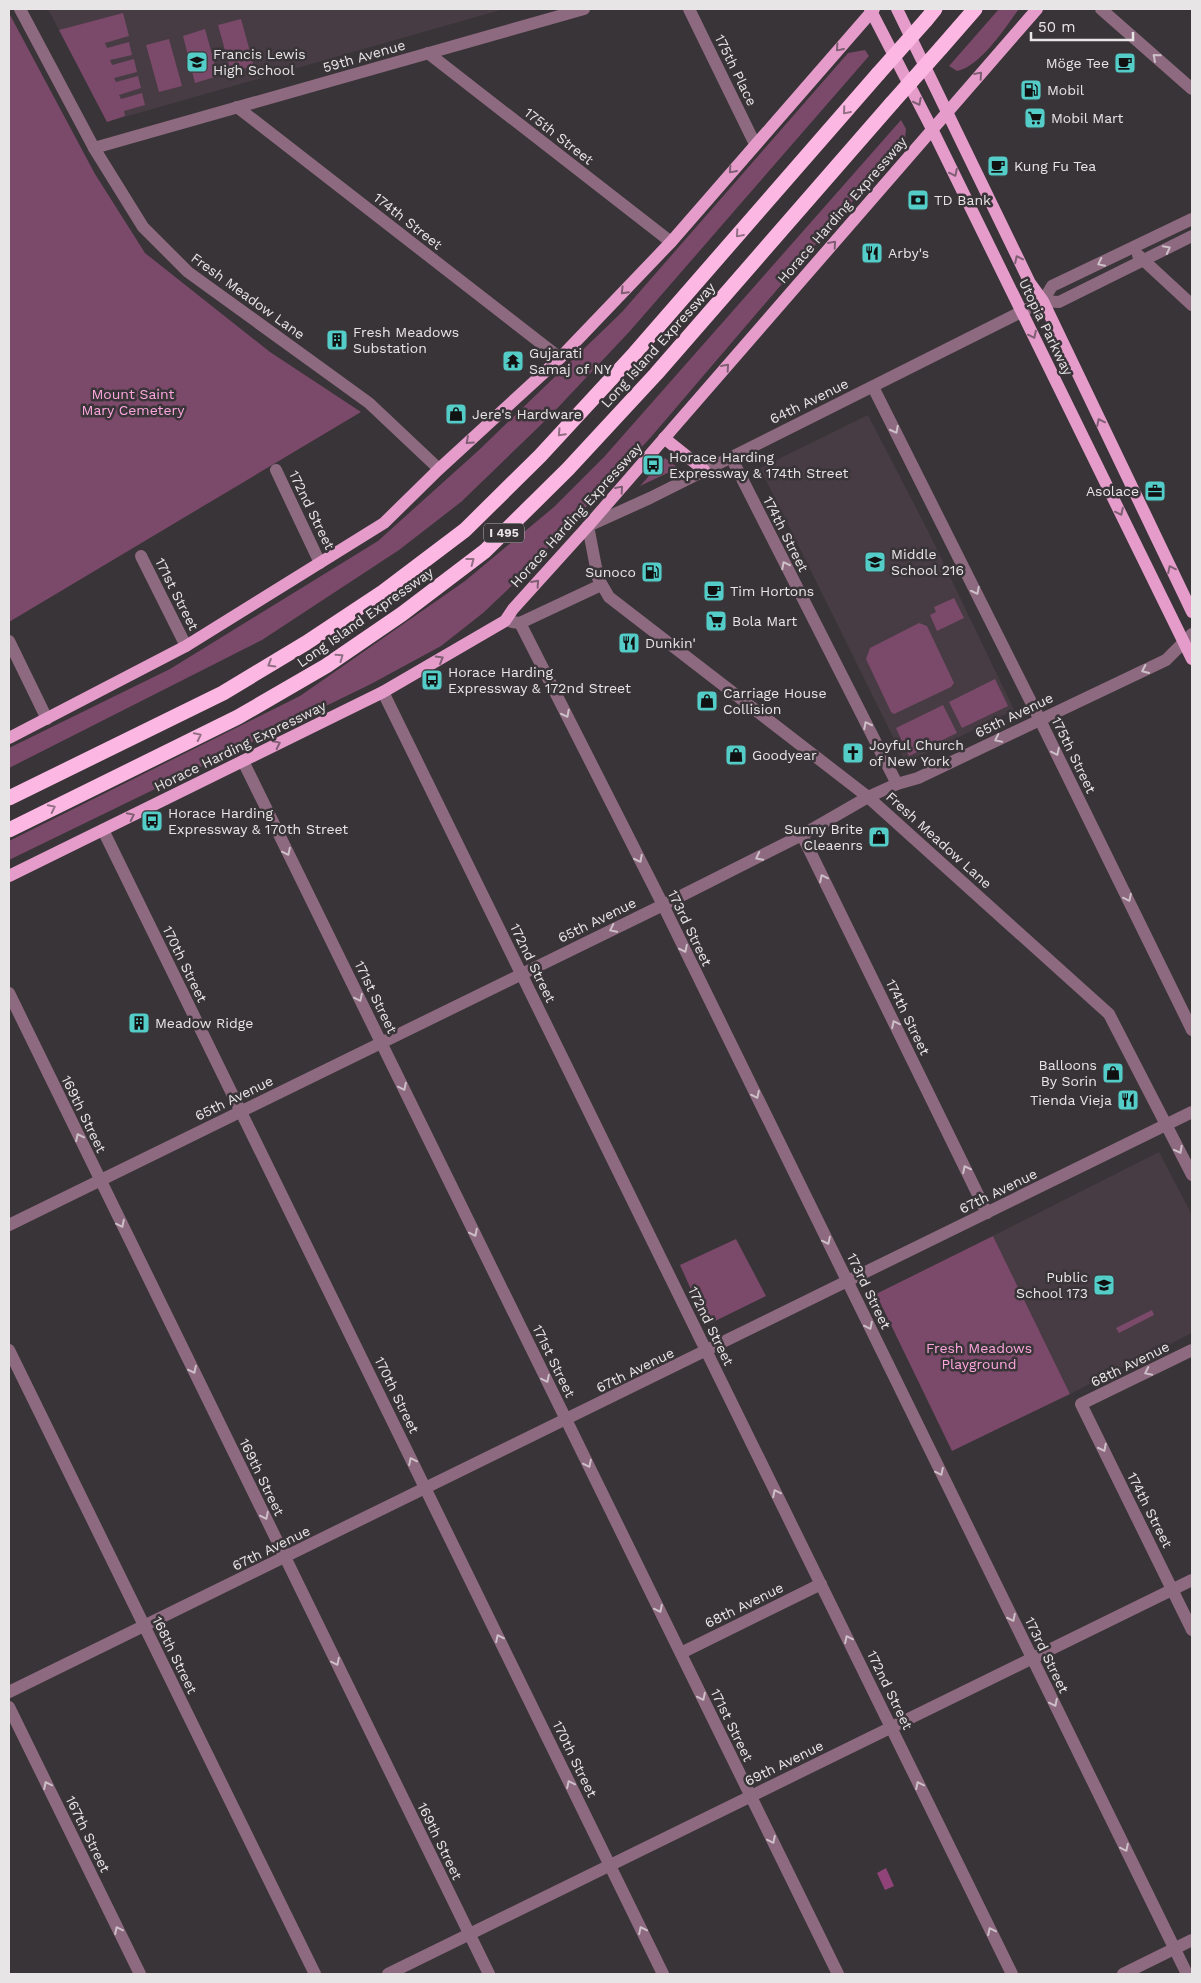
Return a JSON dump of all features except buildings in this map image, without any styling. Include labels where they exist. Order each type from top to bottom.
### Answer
[{"type":"highway","name":"Long Island Expressway","points":[[9,830],[238,716],[326,666],[402,614],[485,551],[568,469],[650,380],[975,9]]},
{"type":"highway","name":"Long Island Expressway","points":[[9,798],[231,688],[306,643],[384,592],[465,530],[540,456],[635,353],[930,14]]},
{"type":"main road","name":"Utopia Parkway","points":[[897,9],[1030,283],[1043,301],[1192,612]]},
{"type":"main road","name":"Horace Harding Expressway","points":[[9,876],[383,692],[506,621],[513,609],[588,526],[1036,9]]},
{"type":"main road","points":[[9,738],[186,646],[384,523],[439,469],[560,358],[671,242],[872,10]]},
{"type":"main road","name":"Utopia Parkway","points":[[872,10],[1022,312],[1188,638],[1192,659]]},
{"type":"main road","points":[[664,438],[704,470]]},
{"type":"street","name":"Fresh Meadow Lane","points":[[20,9],[94,148],[143,228],[188,272],[369,402],[439,469]]},
{"type":"street","name":"59th Avenue","points":[[94,148],[584,9]]},
{"type":"street","name":"175th Place","points":[[690,9],[756,144]]},
{"type":"street","points":[[1100,9],[1192,89]]},
{"type":"street","name":"175th Street","points":[[428,53],[671,242]]},
{"type":"street","name":"174th Street","points":[[237,107],[560,358]]},
{"type":"street","name":"64th Avenue","points":[[1043,301],[1052,286],[1192,219]]},
{"type":"street","name":"64th Avenue","points":[[588,526],[650,498],[1043,301],[1059,302],[1192,236]]},
{"type":"street","points":[[1132,248],[1143,261],[1192,305]]},
{"type":"street","name":"175th Street","points":[[873,387],[1040,720],[1192,1030]]},
{"type":"street","name":"174th Street","points":[[731,457],[897,784]]},
{"type":"street","name":"172nd Street","points":[[276,470],[320,563]]},
{"type":"street","name":"Fresh Meadow Lane","points":[[588,526],[601,585],[609,597],[868,797],[1109,1014],[1192,1175]]},
{"type":"street","name":"171st Street","points":[[141,556],[186,646]]},
{"type":"street","points":[[506,621],[520,624],[601,585]]},
{"type":"street","name":"173rd Street","points":[[520,624],[662,905],[1187,1974]]},
{"type":"street","name":"65th Avenue","points":[[9,1225],[662,905],[802,835],[868,797],[897,784],[918,778],[1166,660],[1188,638]]},
{"type":"street","points":[[9,641],[47,719]]},
{"type":"street","name":"172nd Street","points":[[383,692],[1012,1974]]},
{"type":"street","name":"171st Street","points":[[243,761],[838,1974]]},
{"type":"street","name":"170th Street","points":[[103,830],[663,1974]]},
{"type":"street","name":"174th Street","points":[[802,835],[988,1213]]},
{"type":"street","name":"169th Street","points":[[9,994],[488,1974]]},
{"type":"street","name":"67th Avenue","points":[[9,1692],[1192,1112]]},
{"type":"street","name":"168th Street","points":[[9,1350],[314,1974]]},
{"type":"street","name":"68th Avenue","points":[[1081,1404],[1192,1350]]},
{"type":"street","name":"174th Street","points":[[1081,1404],[1192,1630]]},
{"type":"street","name":"69th Avenue","points":[[388,1974],[1192,1580]]},
{"type":"street","name":"68th Avenue","points":[[681,1653],[821,1584]]},
{"type":"street","name":"167th Street","points":[[9,1707],[140,1974]]},
{"type":"street","points":[[1123,1974],[1192,1940]]},
{"type":"shaded area","name":"Francis Lewis High School","points":[[48,9],[504,9],[107,122]]},
{"type":"shaded area","name":"Middle School 216","points":[[868,415],[929,533],[1014,710],[906,763],[760,468]]},
{"type":"shaded area","name":"Public School 173","points":[[1159,1152],[1192,1215],[1192,1333],[1070,1394],[993,1236]]},
{"type":"shaded area","points":[[886,1868],[894,1886],[885,1890],[877,1873]]},
{"type":"green space","points":[[999,9],[1019,9],[983,55],[966,68],[957,71],[949,66]]},
{"type":"green space","name":"Mount Saint Mary Cemetery","points":[[9,13],[95,174],[145,253],[270,352],[361,412],[9,622]]},
{"type":"green space","points":[[123,13],[129,36],[105,43],[107,48],[129,42],[132,55],[110,60],[112,65],[134,59],[137,72],[114,78],[116,82],[138,76],[141,88],[119,95],[121,99],[142,93],[145,105],[124,111],[125,116],[107,122],[59,30]]},
{"type":"green space","points":[[241,19],[254,66],[231,72],[218,25]]},
{"type":"green space","points":[[205,29],[218,76],[195,83],[183,36]]},
{"type":"green space","points":[[169,39],[182,86],[159,92],[146,45]]},
{"type":"green space","points":[[865,50],[869,56],[630,331],[550,416],[461,502],[399,550],[262,640],[9,768],[9,748],[170,669],[378,541],[479,450],[622,312],[848,53]]},
{"type":"green space","points":[[901,120],[906,129],[905,140],[651,437],[521,577],[483,613],[441,646],[371,684],[9,860],[9,841],[300,696],[465,581],[554,507],[604,457]]},
{"type":"green space","points":[[665,458],[678,468],[640,486]]},
{"type":"green space","points":[[954,598],[964,618],[937,631],[930,615],[936,612],[934,607]]},
{"type":"green space","points":[[919,623],[927,626],[954,683],[951,687],[894,714],[891,712],[866,659],[870,648]]},
{"type":"green space","points":[[995,679],[1008,706],[962,728],[949,702]]},
{"type":"green space","points":[[943,705],[957,733],[909,756],[896,728]]},
{"type":"green space","name":"Fresh Meadows Playground","points":[[993,1236],[1070,1394],[952,1451],[876,1294]]},
{"type":"green space","points":[[736,1239],[766,1296],[707,1325],[680,1265]]},
{"type":"green space","points":[[1152,1310],[1154,1315],[1119,1333],[1116,1328]]},
{"type":"place","name":"Francis Lewis High School","points":[[197,62]]},
{"type":"place","name":"Möge Tee","points":[[1125,63]]},
{"type":"place","name":"Mobil","points":[[1031,90]]},
{"type":"place","name":"Mobil Mart","points":[[1035,118]]},
{"type":"place","name":"Kung Fu Tea","points":[[998,166]]},
{"type":"place","name":"TD Bank","points":[[918,200]]},
{"type":"place","name":"Arby's","points":[[872,253]]},
{"type":"place","name":"Fresh Meadows Substation","points":[[337,340]]},
{"type":"place","name":"Gujarati Samaj of NY","points":[[513,361]]},
{"type":"place","name":"Jere's Hardware","points":[[456,414]]},
{"type":"place","name":"Horace Harding Expressway & 174th Street","points":[[653,465]]},
{"type":"place","name":"Asolace","points":[[1155,491]]},
{"type":"place","name":"Middle School 216","points":[[875,562]]},
{"type":"place","name":"Sunoco","points":[[652,572]]},
{"type":"place","name":"Tim Hortons","points":[[714,591]]},
{"type":"place","name":"Bola Mart","points":[[716,621]]},
{"type":"place","name":"Dunkin'","points":[[629,643]]},
{"type":"place","name":"Horace Harding Expressway & 172nd Street","points":[[432,680]]},
{"type":"place","name":"Carriage House Collision","points":[[707,701]]},
{"type":"place","name":"Joyful Church of New York","points":[[853,753]]},
{"type":"place","name":"Goodyear","points":[[736,755]]},
{"type":"place","name":"Horace Harding Expressway & 170th Street","points":[[152,821]]},
{"type":"place","name":"Sunny Brite Cleaenrs","points":[[879,837]]},
{"type":"place","name":"Meadow Ridge","points":[[139,1023]]},
{"type":"place","name":"Balloons By Sorin","points":[[1113,1073]]},
{"type":"place","name":"Tienda Vieja","points":[[1128,1100]]},
{"type":"place","name":"Public School 173","points":[[1104,1285]]}]
